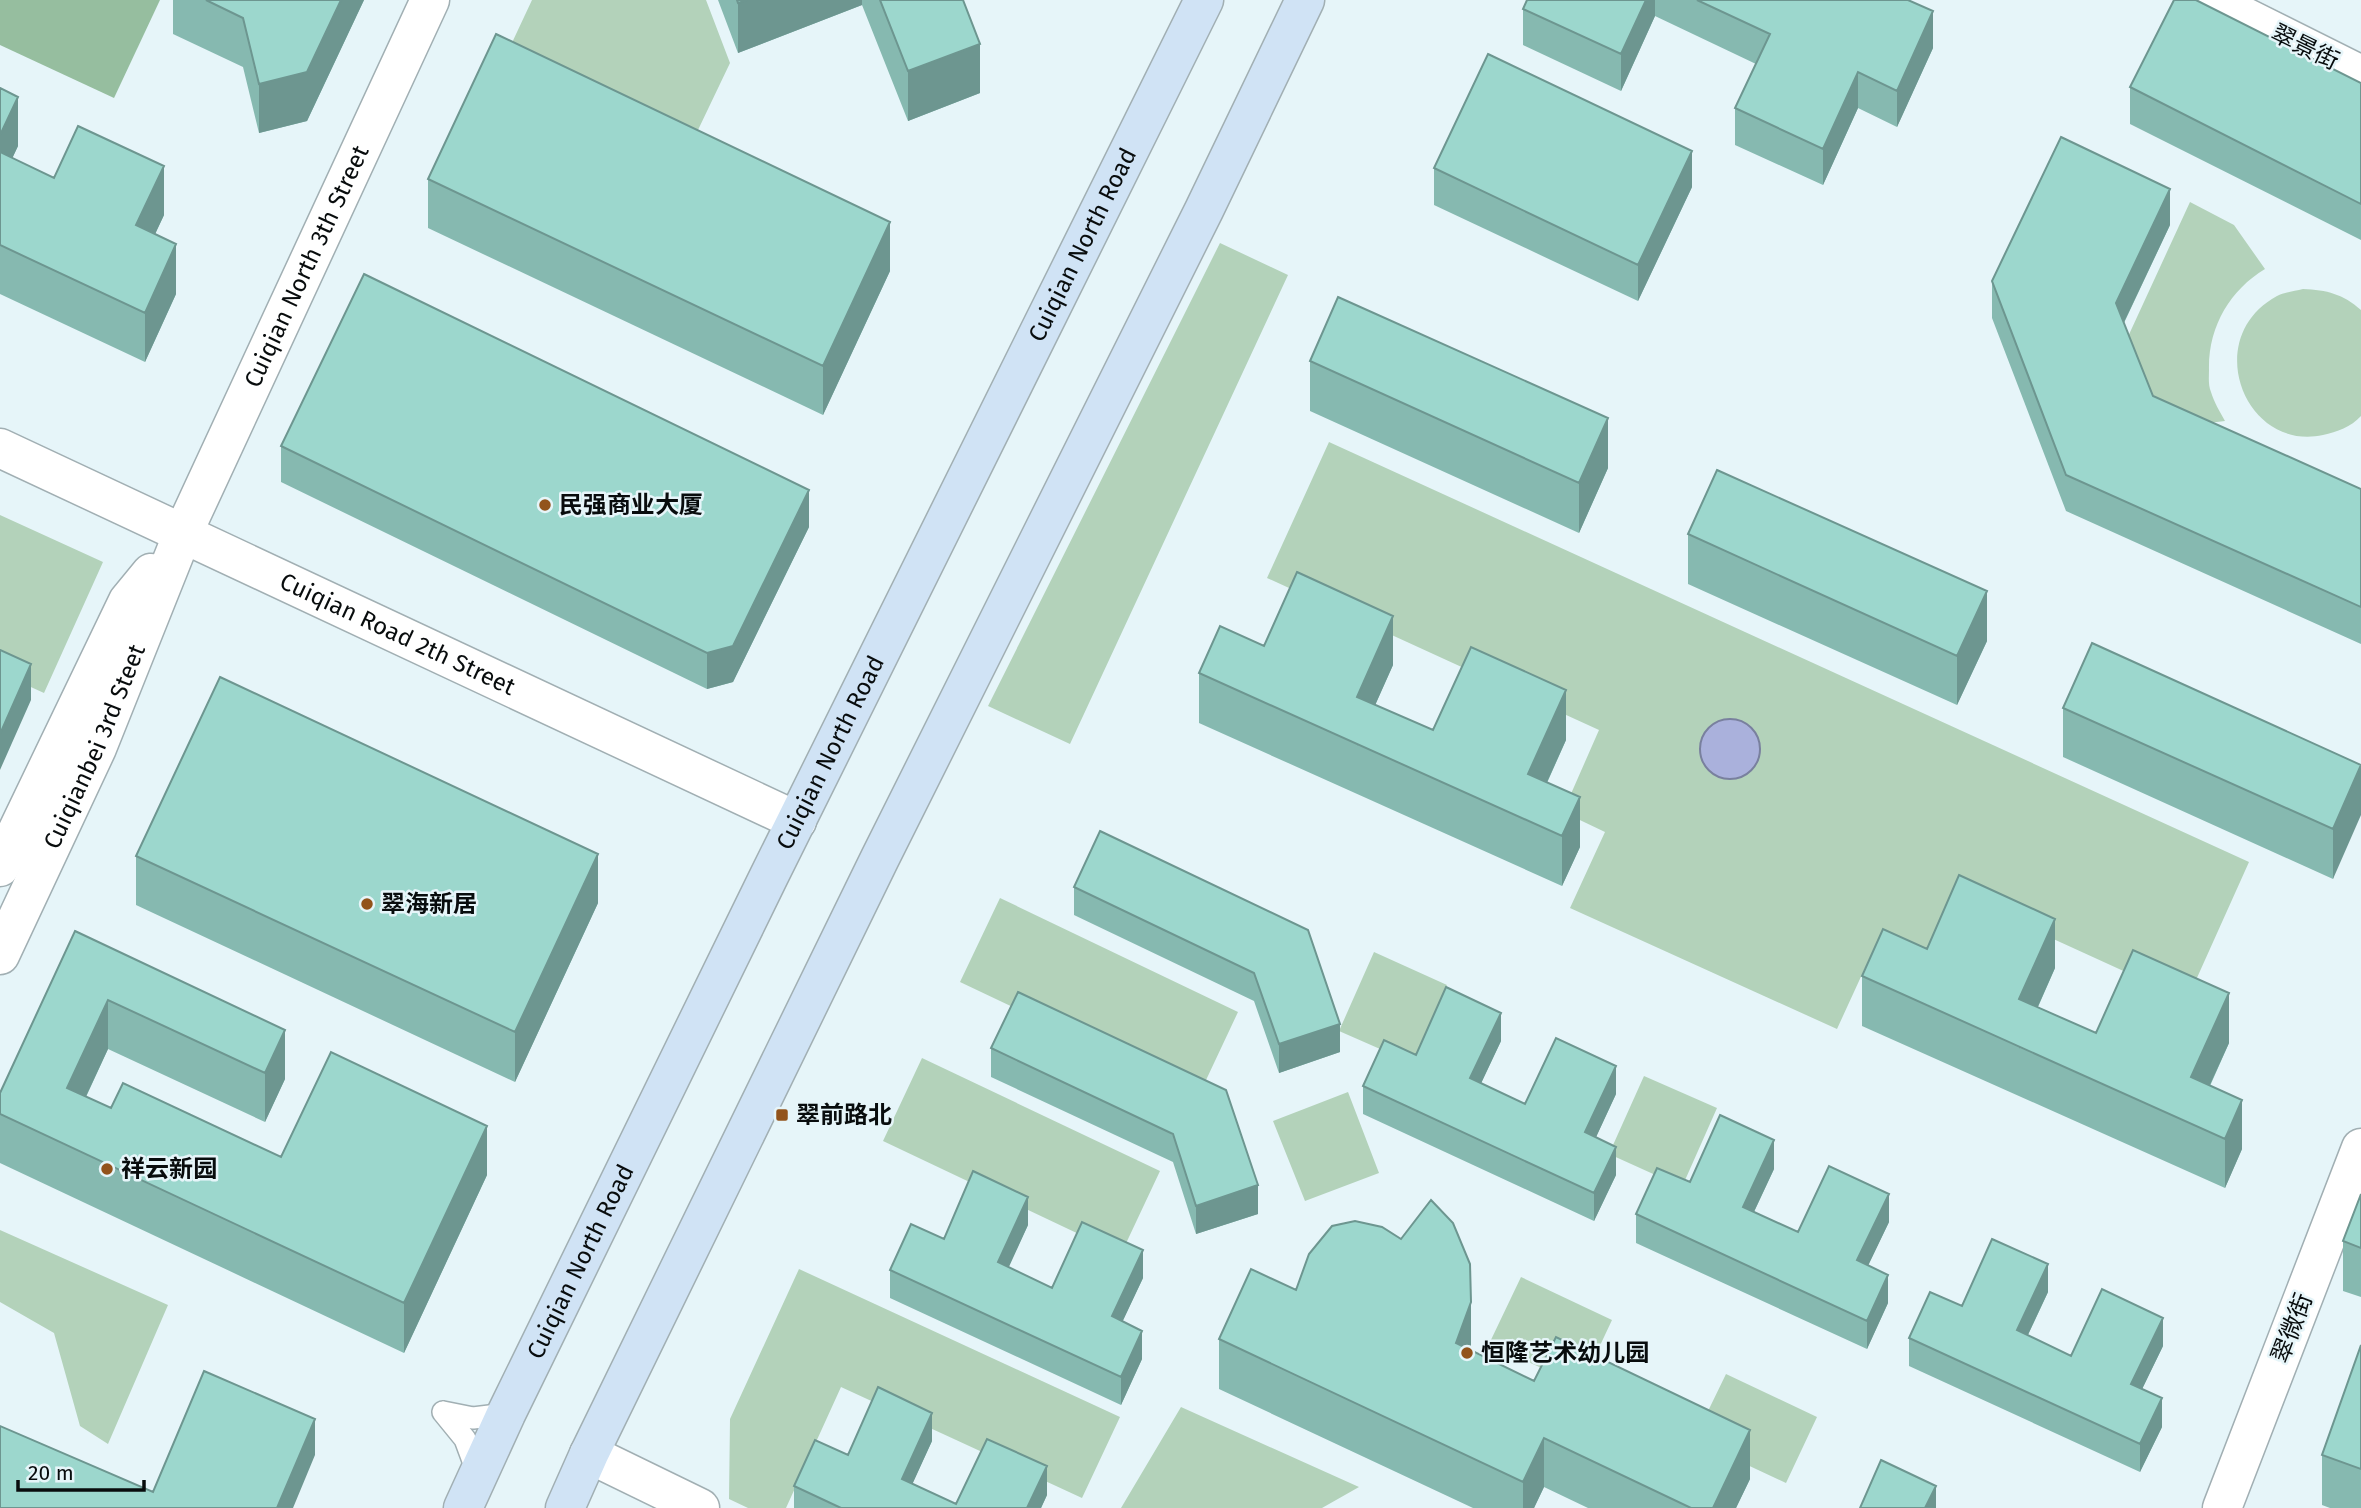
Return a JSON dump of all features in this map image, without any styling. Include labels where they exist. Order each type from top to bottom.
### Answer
[{"type":"main road","name":"Cuiqian North Road","points":[[463,1508],[506,1414],[797,821],[1204,0]]},
{"type":"main road","points":[[565,1508],[880,858],[1198,222],[1305,0]]},
{"type":"street","name":"Cuiqian North 3th Street","points":[[183,533],[430,0]]},
{"type":"street","name":"翠景街","points":[[2211,0],[2361,75]]},
{"type":"street","name":"Cuiqian Road 2th Street","points":[[0,448],[797,821]]},
{"type":"street","points":[[0,867],[128,601],[183,533]]},
{"type":"street","name":"Cuiqianbei 3rd Steet","points":[[0,955],[97,748],[183,533]]},
{"type":"street","name":"翠微街","points":[[2222,1508],[2361,1148]]},
{"type":"street","points":[[589,1454],[700,1508]]},
{"type":"lane","points":[[478,1474],[465,1439],[443,1412],[473,1418],[506,1414]]},
{"type":"green space","points":[[0,0],[160,0],[114,98],[0,45]]},
{"type":"green space","points":[[532,0],[706,0],[730,63],[687,153],[503,62]]},
{"type":"green space","points":[[2190,202],[2234,225],[2265,269],[2232,299],[2212,339],[2209,387],[2225,421],[2160,429],[2126,341]]},
{"type":"green space","points":[[1220,243],[1288,275],[1070,744],[988,706]]},
{"type":"green space","points":[[2303,289],[2334,294],[2361,310],[2361,416],[2343,428],[2323,435],[2295,436],[2272,426],[2254,410],[2242,388],[2237,363],[2241,338],[2254,315],[2277,296]]},
{"type":"green space","points":[[1329,442],[2249,862],[2187,1000],[1955,894],[1917,978],[1870,957],[1837,1029],[1570,908],[1605,832],[1563,812],[1599,730],[1267,578]]},
{"type":"green space","points":[[0,515],[103,562],[44,693],[0,673]]},
{"type":"green space","points":[[1000,898],[1238,1012],[1199,1095],[960,982]]},
{"type":"green space","points":[[1374,952],[1447,985],[1412,1063],[1339,1031]]},
{"type":"green space","points":[[922,1058],[1160,1171],[1121,1254],[883,1141]]},
{"type":"green space","points":[[1644,1076],[1717,1108],[1682,1187],[1609,1154]]},
{"type":"green space","points":[[1348,1092],[1379,1173],[1305,1201],[1273,1121]]},
{"type":"green space","points":[[0,1230],[168,1305],[108,1444],[80,1426],[54,1333],[0,1302]]},
{"type":"green space","points":[[799,1269],[1120,1417],[1082,1498],[841,1387],[786,1508],[748,1508],[729,1499],[730,1419]]},
{"type":"green space","points":[[1521,1277],[1612,1320],[1581,1386],[1489,1344]]},
{"type":"green space","points":[[1726,1374],[1817,1417],[1786,1483],[1694,1440]]},
{"type":"green space","points":[[1181,1407],[1359,1487],[1322,1508],[1121,1508]]},
{"type":"water","points":[[1724,719],[1736,719],[1752,727],[1758,737],[1758,761],[1752,771],[1736,779],[1724,779],[1708,771],[1700,755],[1700,743],[1708,727]]},
{"type":"building","points":[[206,0],[341,0],[307,72],[259,84],[243,18]]},
{"type":"building","points":[[880,0],[963,0],[980,44],[908,71]]},
{"type":"building","points":[[1527,0],[1646,0],[1621,54],[1523,9]]},
{"type":"building","points":[[1697,0],[1908,0],[1933,11],[1897,91],[1858,72],[1823,149],[1735,108],[1770,34]]},
{"type":"building","points":[[2174,0],[2196,0],[2361,83],[2361,204],[2130,87]]},
{"type":"building","points":[[496,34],[890,222],[823,366],[428,179]]},
{"type":"building","points":[[1488,54],[1692,151],[1638,265],[1434,168]]},
{"type":"building","points":[[0,88],[18,97],[0,135]]},
{"type":"building","points":[[78,126],[164,166],[136,225],[176,244],[145,313],[0,245],[0,152],[54,178]]},
{"type":"building","points":[[2061,137],[2170,189],[2116,303],[2153,396],[2361,489],[2361,607],[2066,475],[1992,281]]},
{"type":"building","name":"民强商业大厦","points":[[364,274],[809,490],[733,646],[707,653],[281,446]]},
{"type":"building","points":[[1338,297],[1608,418],[1579,483],[1310,361]]},
{"type":"building","points":[[1717,470],[1987,591],[1957,656],[1688,534]]},
{"type":"building","points":[[1297,572],[1393,616],[1357,697],[1433,730],[1471,647],[1566,690],[1528,774],[1580,797],[1562,836],[1199,673],[1220,626],[1264,646]]},
{"type":"building","points":[[2092,643],[2361,765],[2333,829],[2063,708]]},
{"type":"building","points":[[0,650],[31,664],[0,734]]},
{"type":"building","name":"翠海新居","points":[[220,677],[598,854],[515,1032],[136,856]]},
{"type":"building","points":[[1100,831],[1308,930],[1340,1024],[1279,1044],[1254,973],[1074,887]]},
{"type":"building","points":[[1959,875],[2055,919],[2019,999],[2096,1033],[2133,950],[2229,993],[2191,1077],[2242,1100],[2225,1139],[1862,976],[1883,929],[1927,949]]},
{"type":"building","points":[[75,931],[285,1030],[265,1073],[108,1000],[67,1088],[111,1108],[123,1083],[281,1157],[331,1052],[487,1126],[404,1303],[0,1114],[0,1093]]},
{"type":"building","points":[[1446,987],[1501,1013],[1470,1078],[1525,1104],[1556,1038],[1616,1066],[1585,1132],[1616,1147],[1594,1193],[1363,1086],[1384,1040],[1416,1055]]},
{"type":"building","points":[[1018,992],[1226,1090],[1258,1185],[1196,1206],[1173,1134],[991,1048]]},
{"type":"building","points":[[1720,1115],[1774,1140],[1743,1207],[1798,1232],[1829,1166],[1889,1194],[1857,1260],[1888,1275],[1867,1321],[1636,1214],[1657,1168],[1690,1182]]},
{"type":"building","points":[[973,1171],[1028,1197],[998,1262],[1052,1288],[1082,1222],[1143,1250],[1112,1316],[1142,1331],[1121,1377],[890,1270],[911,1224],[944,1239]]},
{"type":"building","points":[[2361,1194],[2361,1248],[2343,1241]]},
{"type":"building","points":[[1431,1200],[1453,1223],[1470,1264],[1471,1302],[1456,1343],[1534,1381],[1556,1337],[1750,1430],[1713,1508],[1691,1508],[1544,1438],[1523,1482],[1219,1339],[1251,1269],[1296,1290],[1309,1254],[1332,1226],[1355,1221],[1382,1227],[1401,1239]]},
{"type":"building","points":[[1992,1239],[2048,1264],[2017,1330],[2071,1356],[2102,1289],[2163,1318],[2131,1384],[2162,1398],[2140,1444],[1909,1338],[1930,1292],[1962,1306]]},
{"type":"building","points":[[2361,1345],[2361,1469],[2322,1455]]},
{"type":"building","points":[[204,1371],[315,1419],[277,1508],[0,1508],[0,1426],[153,1492]]},
{"type":"building","points":[[878,1387],[932,1413],[902,1479],[956,1504],[987,1439],[1047,1466],[1027,1508],[841,1508],[794,1486],[815,1440],[848,1455]]},
{"type":"building","points":[[1881,1460],[1936,1486],[1925,1508],[1860,1508]]},
{"type":"place","name":"民强商业大厦","points":[[545,505]]},
{"type":"place","name":"翠海新居","points":[[367,904]]},
{"type":"place","name":"翠前路北","points":[[782,1115]]},
{"type":"place","name":"祥云新园","points":[[107,1169]]},
{"type":"place","name":"恒隆艺术幼儿园","points":[[1467,1353]]}]
